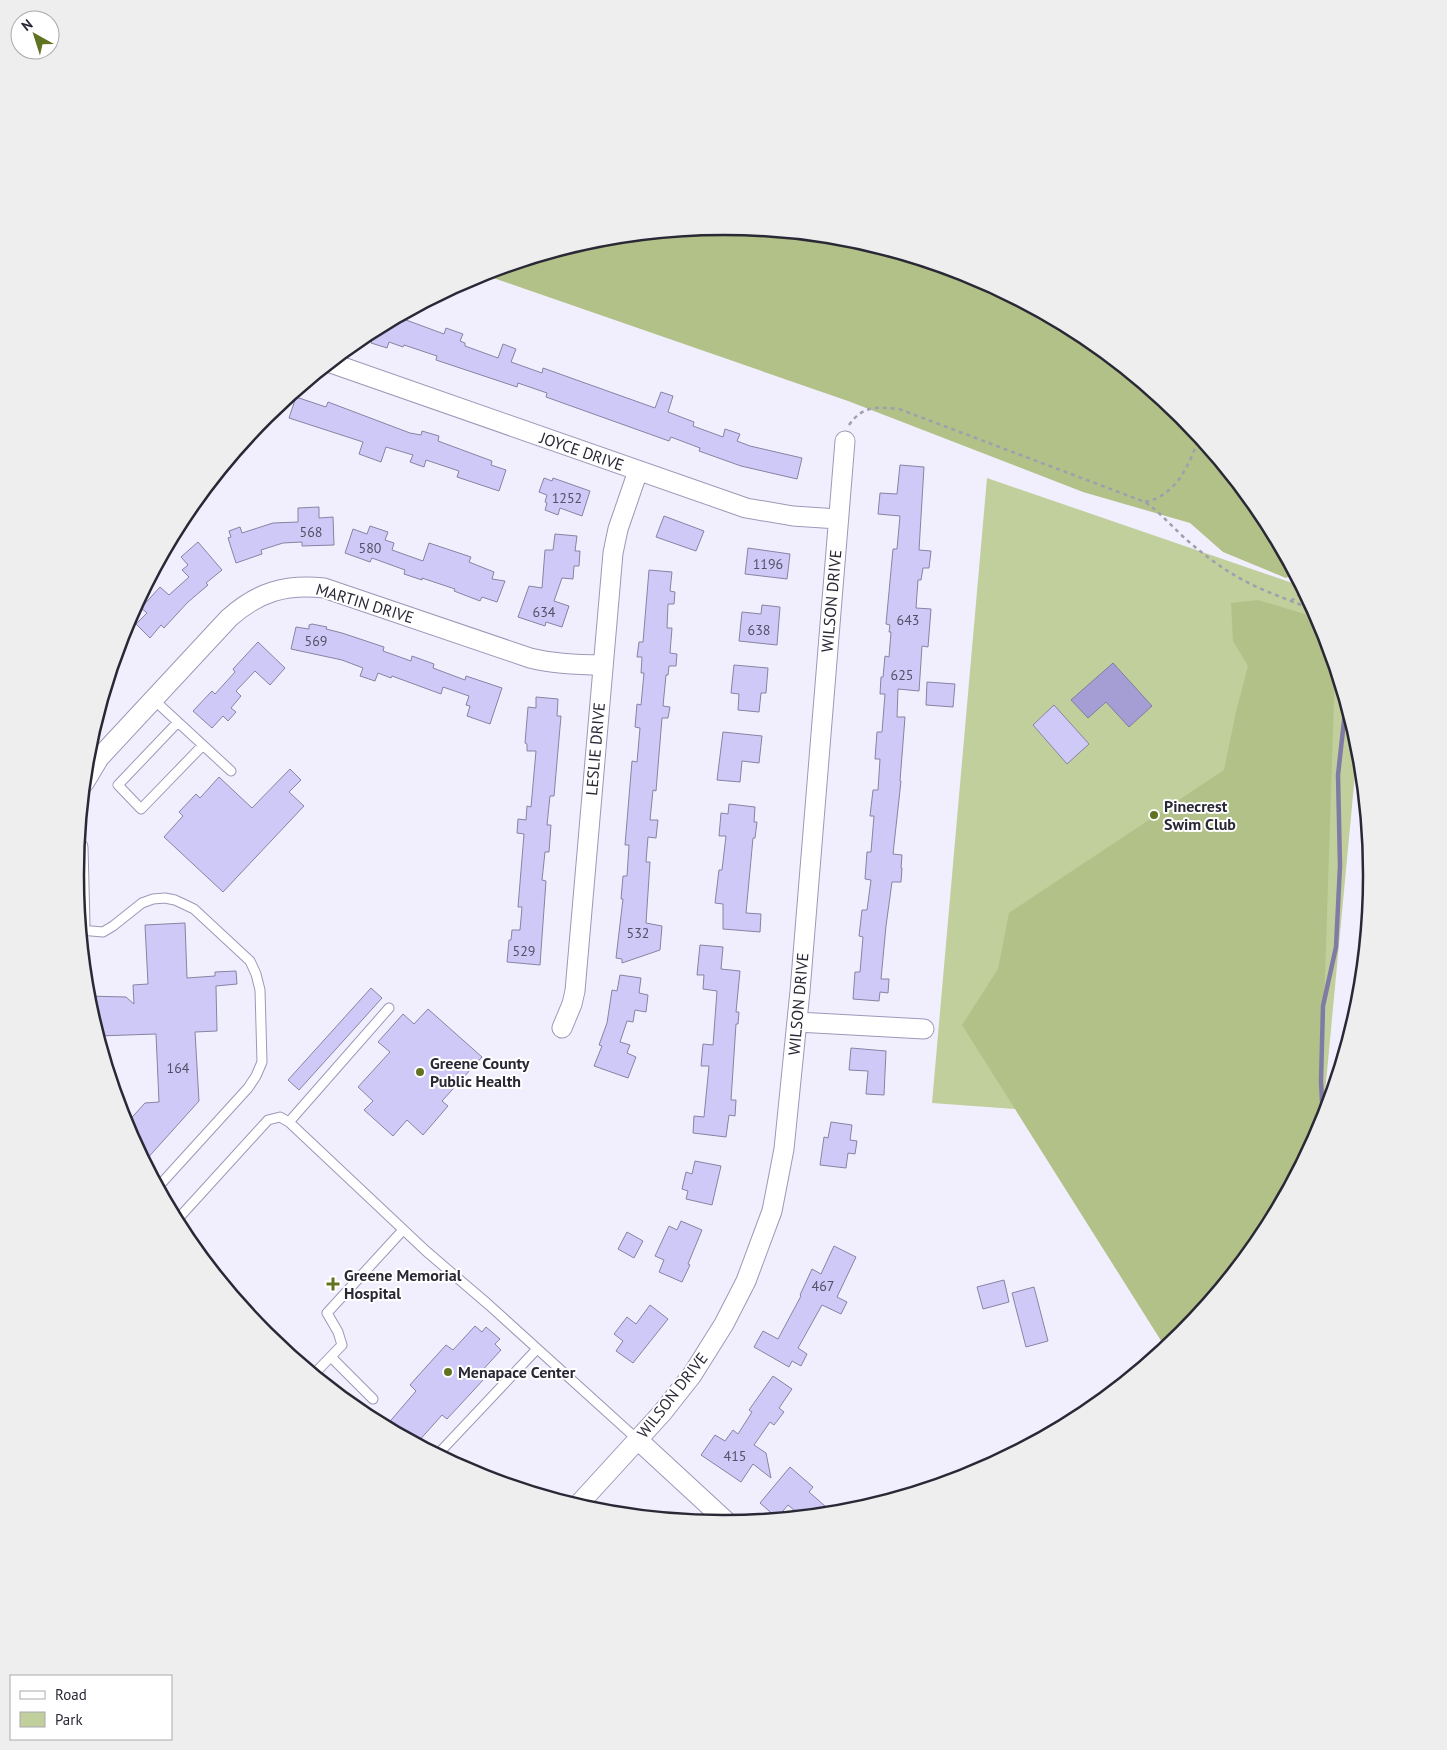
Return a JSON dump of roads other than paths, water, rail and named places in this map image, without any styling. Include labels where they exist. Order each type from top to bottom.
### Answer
[{"type":"street","name":"JOYCE DRIVE","points":[[336,365],[746,508],[793,516],[838,519]]},
{"type":"street","name":"WILSON DRIVE","points":[[584,1499],[638,1440],[692,1375],[724,1324],[756,1258],[772,1211],[782,1157],[797,1022],[844,441]]},
{"type":"street","name":"LESLIE DRIVE","points":[[562,1028],[575,991],[613,553],[618,529],[638,471]]},
{"type":"street","name":"MARTIN DRIVE","points":[[93,768],[99,758],[153,699],[237,611],[265,594],[294,586],[324,588],[549,663],[603,665]]},
{"type":"street","points":[[797,1022],[924,1029]]},
{"type":"street","points":[[638,1440],[719,1515]]},
{"type":"lane","points":[[153,699],[231,771]]},
{"type":"lane","points":[[178,722],[118,785],[141,809],[203,745]]},
{"type":"lane","points":[[86,931],[103,932],[114,926],[142,904],[153,899],[165,898],[175,900],[194,909],[250,961],[256,974],[260,990],[262,1062],[256,1076],[248,1088],[162,1182]]},
{"type":"lane","points":[[289,1122],[389,1008]]},
{"type":"lane","points":[[182,1214],[268,1120],[280,1117],[289,1122],[403,1230],[638,1440]]},
{"type":"lane","points":[[318,1370],[342,1345],[338,1332],[327,1313],[403,1230]]},
{"type":"lane","points":[[442,1450],[537,1349]]},
{"type":"lane","points":[[331,1356],[372,1399]]},
{"type":"waterway","points":[[1322,1100],[1323,1006],[1336,947],[1340,866],[1338,775],[1344,721]]},
{"type":"place","name":"Pinecrest Swim Club","points":[[1154,815]]},
{"type":"place","name":"Greene County Public Health","points":[[420,1072]]},
{"type":"place","name":"Greene Memorial Hospital","points":[[333,1284]]},
{"type":"place","name":"Menapace Center","points":[[448,1372]]}]
